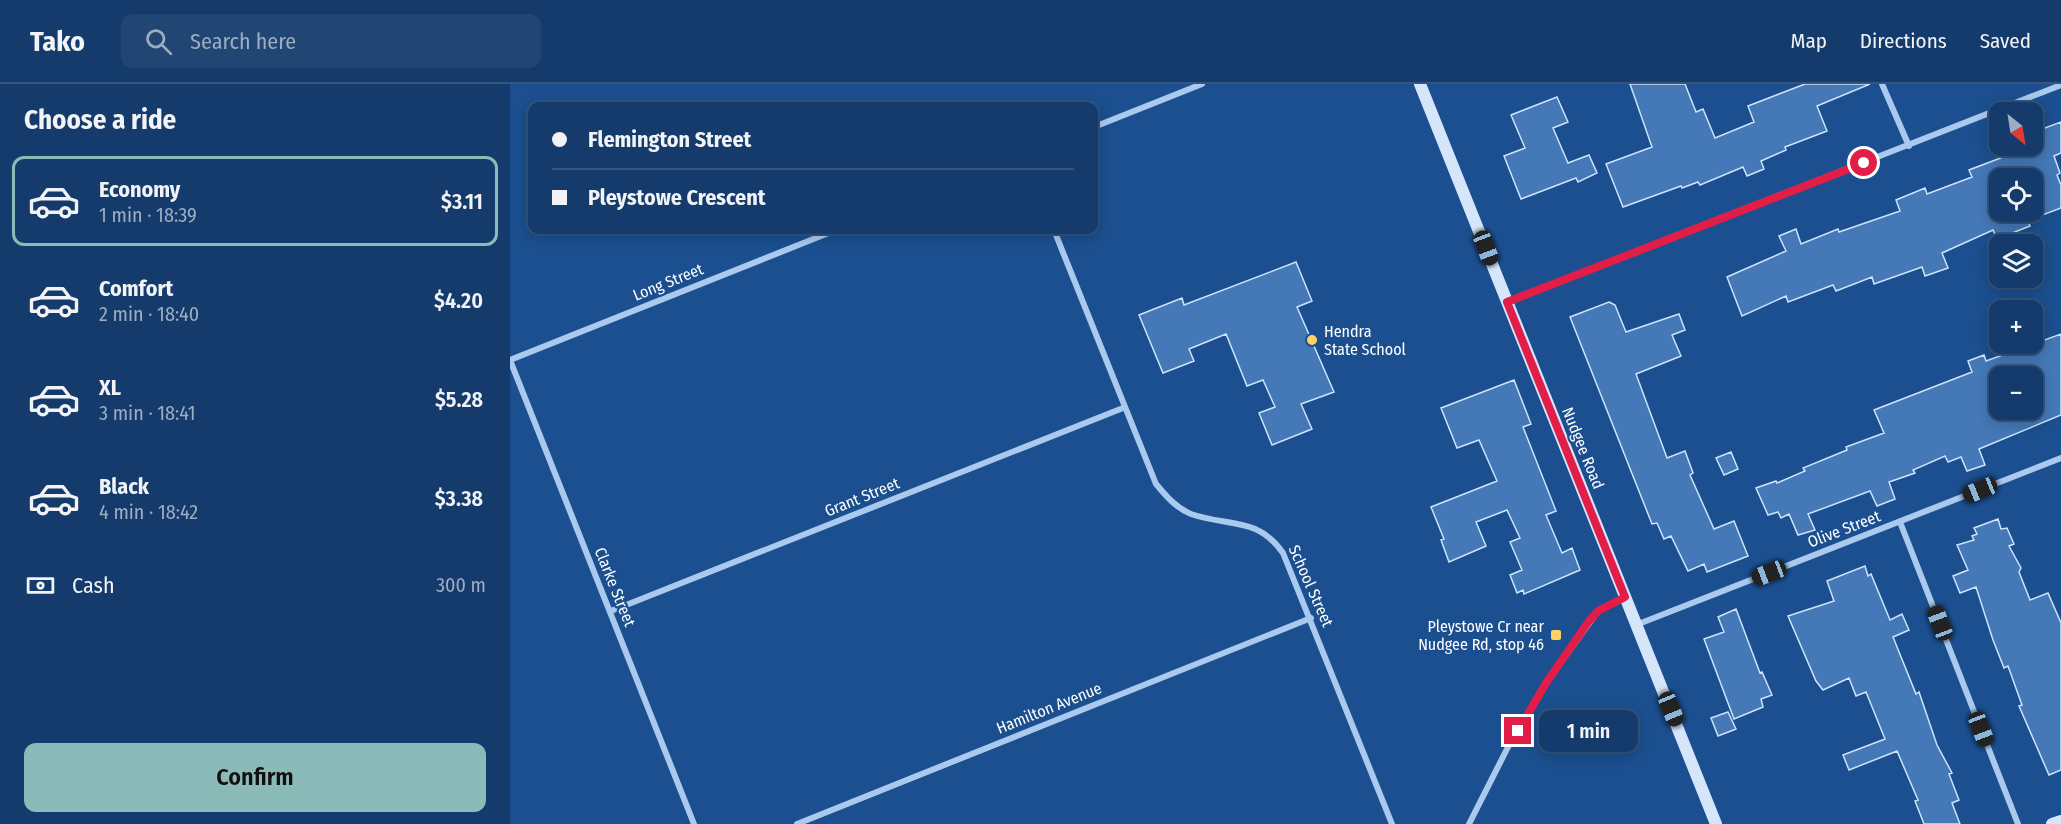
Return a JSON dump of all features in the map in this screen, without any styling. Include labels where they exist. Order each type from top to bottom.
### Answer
[{"type":"main road","name":"Nudgee Road","points":[[1420,84],[1716,824]]},
{"type":"main road","points":[[2052,824],[2061,820]]},
{"type":"street","points":[[1098,125],[1202,84]]},
{"type":"street","points":[[1882,84],[1909,146]]},
{"type":"street","points":[[1507,302],[2061,85]]},
{"type":"street","name":"Long Street","points":[[510,360],[826,234]]},
{"type":"street","name":"School Street","points":[[1056,234],[1148,468],[1166,497],[1191,514],[1245,524],[1267,535],[1283,553],[1392,824]]},
{"type":"street","name":"Clarke Street","points":[[510,360],[694,824]]},
{"type":"street","name":"Grant Street","points":[[611,611],[1123,408]]},
{"type":"street","name":"Olive Street","points":[[1636,625],[2061,458]]},
{"type":"street","points":[[1900,522],[2018,824]]},
{"type":"street","points":[[1469,824],[1508,747],[1552,674],[1598,611],[1625,597]]},
{"type":"street","name":"Hamilton Avenue","points":[[797,824],[1311,618]]},
{"type":"building","points":[[1630,84],[1685,84],[1696,112],[1703,109],[1715,138],[1754,122],[1748,106],[1805,84],[1870,84],[1817,106],[1827,131],[1785,147],[1786,150],[1761,161],[1764,169],[1747,176],[1743,167],[1700,185],[1698,182],[1682,188],[1681,186],[1623,207],[1606,164],[1652,147]]},
{"type":"building","points":[[1557,97],[1568,122],[1553,128],[1568,163],[1589,155],[1597,173],[1578,182],[1576,178],[1521,199],[1504,156],[1525,148],[1511,115]]},
{"type":"building","points":[[2061,122],[2061,153],[2054,156],[2060,173],[2057,175],[2061,185],[2061,208],[2043,215],[2043,168],[1989,168],[1989,222],[2028,222],[2030,226],[2010,234],[1995,234],[1993,230],[1942,253],[1948,268],[1925,276],[1922,267],[1874,284],[1872,277],[1836,291],[1833,285],[1788,302],[1786,296],[1742,316],[1727,277],[1786,251],[1779,236],[1796,229],[1801,244],[1838,229],[1839,232],[1900,211],[1896,200],[1925,188],[1927,194],[1972,177],[1969,170],[2006,156],[2043,156],[2043,129]]},
{"type":"building","points":[[1296,262],[1312,301],[1297,307],[1334,392],[1301,404],[1312,429],[1272,445],[1259,413],[1275,407],[1263,380],[1247,386],[1226,334],[1189,349],[1194,361],[1163,373],[1139,315],[1182,298],[1184,305]]},
{"type":"building","points":[[1609,302],[1615,305],[1626,332],[1679,314],[1685,330],[1672,335],[1681,356],[1636,374],[1667,458],[1685,451],[1693,473],[1690,475],[1714,529],[1734,521],[1748,556],[1707,572],[1704,564],[1688,571],[1671,536],[1664,539],[1657,523],[1652,524],[1570,317]]},
{"type":"building","points":[[2061,334],[2061,415],[1979,449],[1985,465],[1967,471],[1961,457],[1948,462],[1945,456],[1913,470],[1915,473],[1889,482],[1895,499],[1877,506],[1870,491],[1808,514],[1815,530],[1798,535],[1789,514],[1781,518],[1778,512],[1768,515],[1756,488],[1776,481],[1777,483],[1805,471],[1803,468],[1847,450],[1846,447],[1884,433],[1874,410],[1972,372],[1968,361],[1984,355],[1986,361],[2005,354],[2043,354],[2043,340]]},
{"type":"building","points":[[1514,380],[1531,424],[1523,427],[1556,511],[1546,515],[1562,553],[1572,548],[1580,570],[1524,594],[1523,590],[1517,593],[1510,575],[1522,570],[1510,542],[1520,538],[1507,510],[1476,522],[1486,546],[1449,562],[1441,540],[1444,539],[1431,507],[1497,481],[1479,440],[1457,448],[1441,408]]},
{"type":"building","points":[[1731,452],[1738,469],[1724,475],[1716,458]]},
{"type":"building","points":[[1998,519],[2001,529],[2007,528],[2014,544],[2009,546],[2021,568],[2019,572],[2030,600],[2048,593],[2061,623],[2061,770],[2049,775],[2019,706],[2022,705],[2008,666],[2004,668],[1993,640],[1976,587],[1960,593],[1953,576],[1968,570],[1957,545],[1974,540],[1972,536],[1977,534],[1974,528]]},
{"type":"building","points":[[1865,566],[1868,576],[1871,574],[1890,620],[1902,614],[1909,630],[1893,637],[1916,694],[1919,692],[1937,745],[1952,773],[1949,774],[1959,800],[1952,803],[1960,824],[1924,824],[1915,801],[1918,800],[1897,751],[1849,770],[1843,755],[1885,739],[1866,692],[1856,696],[1849,678],[1823,690],[1816,681],[1788,616],[1834,601],[1827,581]]},
{"type":"building","points":[[1736,609],[1760,673],[1762,672],[1772,695],[1761,699],[1763,707],[1734,719],[1704,639],[1724,632],[1718,617]]},
{"type":"building","points":[[1728,712],[1736,729],[1718,736],[1711,718]]},
{"type":"place","name":"Hendra State School","points":[[1312,340]]},
{"type":"place","name":"Pleystowe Cr near Nudgee Rd, stop 46","points":[[1556,635]]},
{"type":"route","points":[[1518,731],[1546,683],[1589,621],[1608,604],[1625,597],[1507,302],[1864,163]]}]
